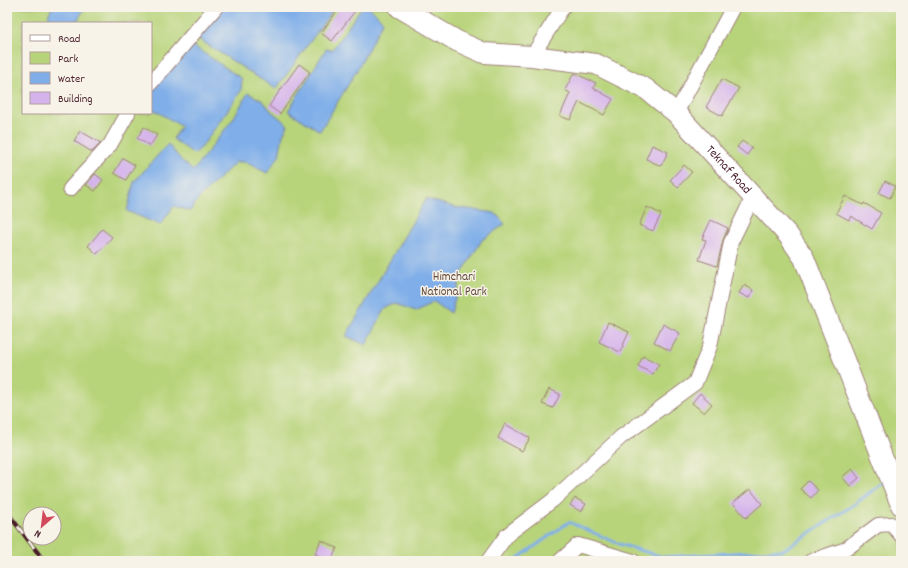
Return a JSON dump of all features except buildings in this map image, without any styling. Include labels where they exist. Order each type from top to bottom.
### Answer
[{"type":"highway","name":"Teknaf Road","points":[[399,7],[457,42],[484,53],[532,56],[596,64],[646,89],[676,113],[754,197],[788,236],[804,258],[901,505]]},
{"type":"street","points":[[152,82],[216,7]]},
{"type":"street","points":[[532,56],[562,7]]},
{"type":"street","points":[[676,113],[733,7]]},
{"type":"street","points":[[70,189],[110,145],[127,114]]},
{"type":"street","points":[[488,561],[507,535],[552,500],[621,437],[695,383],[710,346],[731,242],[754,197]]},
{"type":"street","points":[[811,561],[846,549],[878,525],[891,524],[901,535]]},
{"type":"street","points":[[560,561],[578,545],[633,561]]},
{"type":"green space","name":"Himchari National Park","points":[[7,7],[901,7],[901,561],[7,561]]},
{"type":"water","points":[[52,7],[85,7],[77,22],[58,22],[48,16]]},
{"type":"water","points":[[223,7],[335,7],[276,89],[197,38]]},
{"type":"water","points":[[362,7],[369,7],[383,21],[357,70],[320,131],[288,111],[326,49],[332,50]]},
{"type":"water","points":[[189,43],[242,79],[241,91],[201,148],[194,154],[173,139],[181,126],[152,109],[152,91]]},
{"type":"water","points":[[248,93],[263,101],[271,111],[288,125],[283,135],[279,156],[267,173],[245,162],[236,162],[199,198],[190,211],[174,206],[160,225],[127,211],[134,182],[168,144],[182,161],[193,171],[233,119]]},
{"type":"water","points":[[426,199],[454,207],[495,213],[505,224],[482,240],[462,273],[451,313],[434,301],[416,310],[397,303],[385,309],[366,345],[346,336]]},
{"type":"waterway","points":[[514,561],[569,522],[619,544],[663,557],[783,550],[852,506],[884,482]]},
{"type":"railway","points":[[7,512],[44,561]]}]
